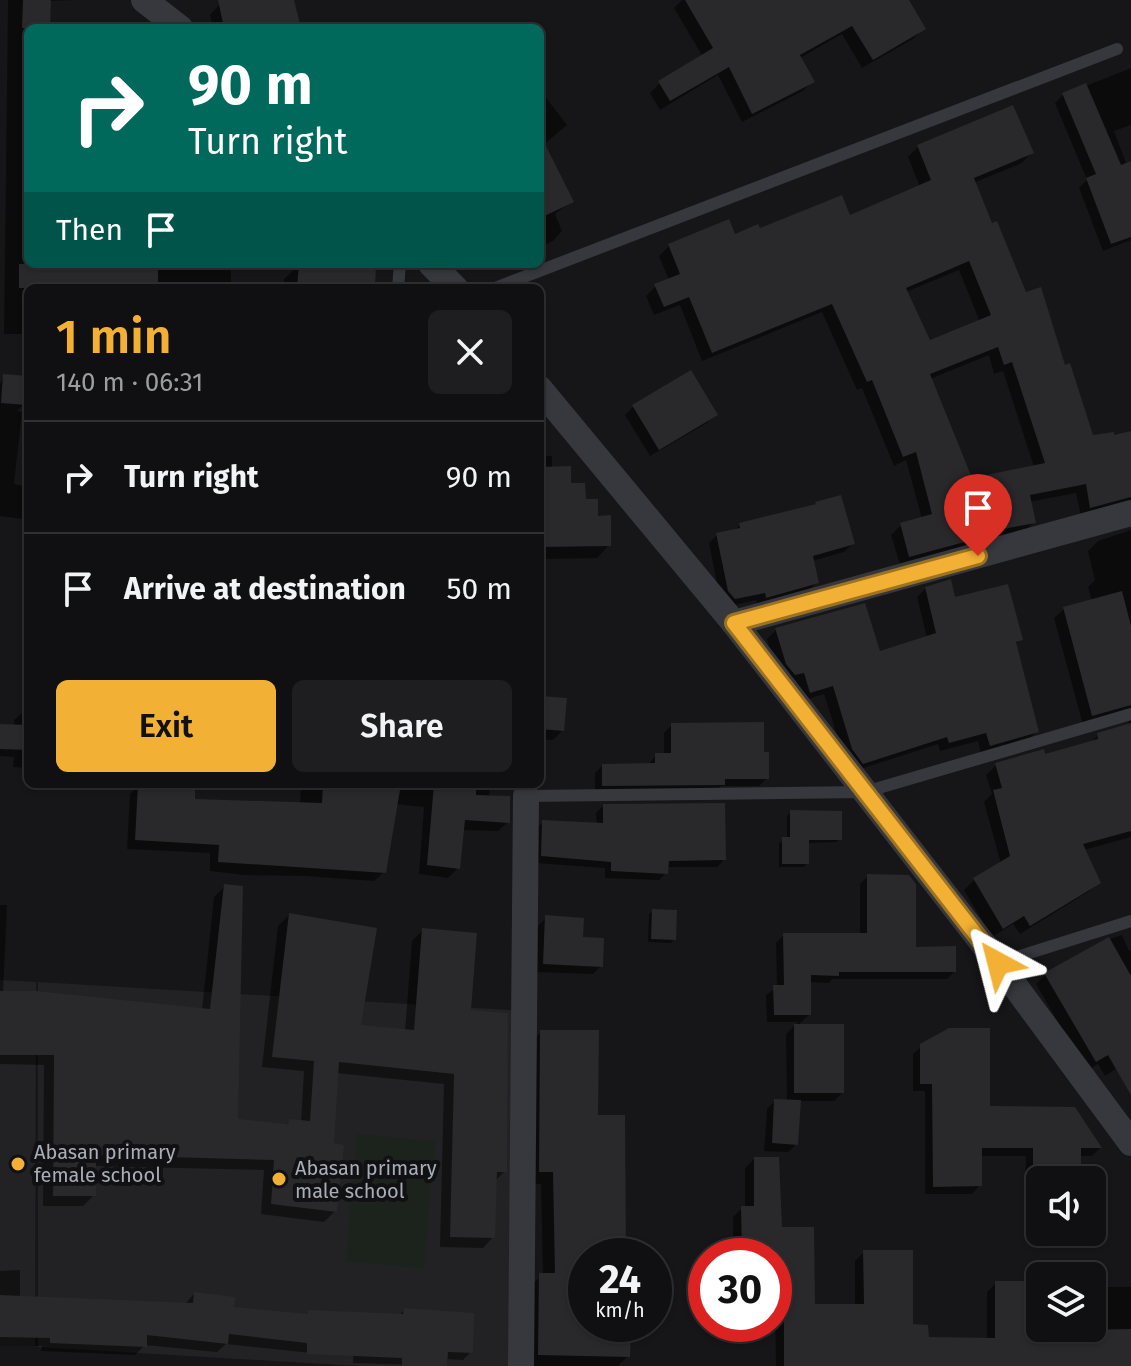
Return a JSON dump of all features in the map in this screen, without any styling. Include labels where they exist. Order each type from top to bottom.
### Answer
[{"type":"street","points":[[144,0],[175,24]]},
{"type":"street","points":[[435,268],[451,284]]},
{"type":"street","points":[[544,394],[734,623],[998,963],[1131,1143]]},
{"type":"street","points":[[734,623],[1131,513]]},
{"type":"street","points":[[521,1366],[526,796]]},
{"type":"lane","points":[[505,284],[1117,49]]},
{"type":"lane","points":[[526,796],[865,792],[1131,714]]},
{"type":"lane","points":[[998,963],[1131,921]]},
{"type":"shaded area","name":"Abasan primary female school","points":[[0,980],[36,982],[35,1346],[0,1346]]},
{"type":"shaded area","name":"Abasan primary male school","points":[[38,982],[526,1011],[514,1366],[359,1366],[38,1347]]},
{"type":"shaded area","points":[[357,1134],[435,1141],[424,1268],[346,1261]]},
{"type":"building","points":[[23,0],[51,0],[50,24],[24,24],[22,28]]},
{"type":"building","points":[[218,0],[294,0],[300,24],[223,24]]},
{"type":"building","points":[[685,0],[909,0],[926,29],[873,60],[852,26],[800,55],[815,82],[752,114],[729,67],[670,101],[658,81],[713,48]]},
{"type":"building","points":[[1086,83],[1121,165],[1131,161],[1131,237],[1111,244],[1086,178],[1096,174],[1062,93]]},
{"type":"building","points":[[1013,105],[1034,153],[974,178],[992,223],[997,221],[1026,292],[1041,287],[1065,365],[1070,363],[1093,435],[1131,431],[1131,497],[1090,508],[1086,484],[1030,495],[1036,523],[997,530],[998,533],[909,557],[900,523],[932,514],[916,452],[903,457],[872,380],[867,382],[832,304],[712,353],[689,297],[664,307],[654,284],[680,274],[668,244],[729,219],[735,234],[758,224],[760,228],[842,195],[850,215],[931,180],[917,145]],"holes":[[[969,261],[991,315],[930,340],[906,288]],[[998,347],[1004,365],[1012,362],[1045,463],[972,478],[930,374]]]},
{"type":"building","points":[[544,142],[574,202],[544,216]]},
{"type":"building","points":[[19,264],[24,264],[24,268],[158,268],[158,284],[24,284],[24,288],[19,288]]},
{"type":"building","points":[[299,268],[376,268],[375,284],[297,284]]},
{"type":"building","points":[[691,370],[718,415],[659,450],[632,405]]},
{"type":"building","points":[[3,374],[24,376],[24,405],[1,403]]},
{"type":"building","points":[[571,466],[571,483],[585,483],[586,499],[598,499],[598,516],[611,515],[611,546],[544,547],[544,467]]},
{"type":"building","points":[[841,495],[855,544],[813,556],[819,583],[766,598],[765,593],[735,599],[728,591],[716,533],[740,528],[739,523]]},
{"type":"building","points":[[951,579],[955,597],[1008,584],[1023,640],[1016,642],[1039,732],[990,746],[986,733],[949,743],[947,737],[863,764],[852,749],[833,686],[810,693],[804,673],[795,675],[786,664],[775,628],[865,603],[880,651],[936,633],[925,587]]},
{"type":"building","points":[[1122,591],[1131,626],[1131,705],[1092,716],[1063,607]]},
{"type":"building","points":[[544,696],[567,698],[564,731],[544,729]]},
{"type":"building","points":[[764,722],[764,752],[769,752],[769,779],[725,779],[725,785],[602,786],[602,764],[655,763],[655,753],[671,753],[671,723]]},
{"type":"building","points":[[1131,723],[1131,831],[1083,844],[1101,883],[1030,926],[1024,916],[1003,929],[973,878],[1010,856],[993,790],[1002,788],[995,763],[1044,749],[1045,754],[1098,739],[1097,733]]},
{"type":"building","points":[[0,724],[24,725],[24,750],[0,749]]},
{"type":"building","points":[[138,788],[195,788],[195,799],[322,803],[323,788],[400,788],[386,873],[218,862],[219,845],[135,840]]},
{"type":"building","points":[[434,788],[476,788],[476,795],[510,796],[510,823],[465,820],[460,869],[427,865]]},
{"type":"building","points":[[725,803],[726,860],[669,861],[668,874],[611,871],[611,862],[541,856],[542,820],[603,823],[603,804]]},
{"type":"building","points":[[790,810],[842,811],[842,840],[809,840],[809,864],[782,864],[782,837],[790,837]]},
{"type":"building","points":[[867,874],[909,875],[916,884],[916,947],[956,946],[956,972],[839,972],[839,976],[811,975],[811,1015],[774,1015],[773,985],[784,985],[783,933],[867,933]]},
{"type":"building","points":[[224,884],[243,886],[238,1119],[288,1124],[289,1119],[310,1121],[314,1061],[272,1057],[289,913],[377,928],[361,1025],[414,1030],[422,928],[477,933],[471,1010],[508,1013],[507,1172],[497,1172],[495,1238],[450,1237],[454,1074],[339,1062],[334,1143],[344,1145],[337,1212],[271,1204],[274,1160],[96,1155],[96,1196],[53,1196],[54,1055],[0,1055],[0,991],[36,991],[210,1009]]},
{"type":"building","points":[[652,909],[677,910],[676,940],[651,939]]},
{"type":"building","points":[[545,915],[584,918],[583,937],[604,938],[603,967],[543,964]]},
{"type":"building","points":[[1109,937],[1131,976],[1131,1095],[1108,1055],[1096,1062],[1044,973]]},
{"type":"building","points":[[794,1024],[844,1024],[844,1093],[794,1093]]},
{"type":"building","points":[[949,1028],[990,1028],[990,1106],[1075,1107],[1102,1148],[1081,1148],[1081,1166],[1033,1166],[1033,1148],[982,1148],[982,1186],[933,1187],[932,1084],[920,1084],[920,1044]]},
{"type":"building","points":[[540,1030],[599,1030],[598,1115],[625,1115],[626,1238],[568,1238],[568,1342],[630,1342],[630,1357],[538,1355],[539,1273],[555,1273],[553,1172],[539,1172]]},
{"type":"building","points":[[774,1099],[801,1100],[798,1145],[772,1143]]},
{"type":"building","points":[[754,1157],[779,1157],[782,1227],[814,1227],[815,1304],[864,1304],[863,1250],[913,1250],[913,1324],[928,1325],[929,1337],[995,1338],[995,1281],[1025,1281],[1026,1342],[1106,1342],[1106,1329],[1131,1329],[1131,1366],[784,1366],[784,1342],[792,1342],[792,1238],[742,1238],[741,1206],[754,1206]]},
{"type":"building","points":[[194,1292],[235,1297],[234,1307],[308,1314],[308,1310],[403,1314],[404,1308],[474,1313],[473,1353],[448,1352],[447,1366],[402,1366],[402,1358],[307,1354],[307,1343],[229,1334],[228,1344],[147,1335],[147,1347],[50,1343],[50,1338],[0,1337],[0,1295],[193,1303]]},
{"type":"place","name":"Abasan primary female school","points":[[18,1164]]},
{"type":"place","name":"Abasan primary male school","points":[[279,1179]]},
{"type":"route","points":[[978,556],[734,623],[998,963]]}]
